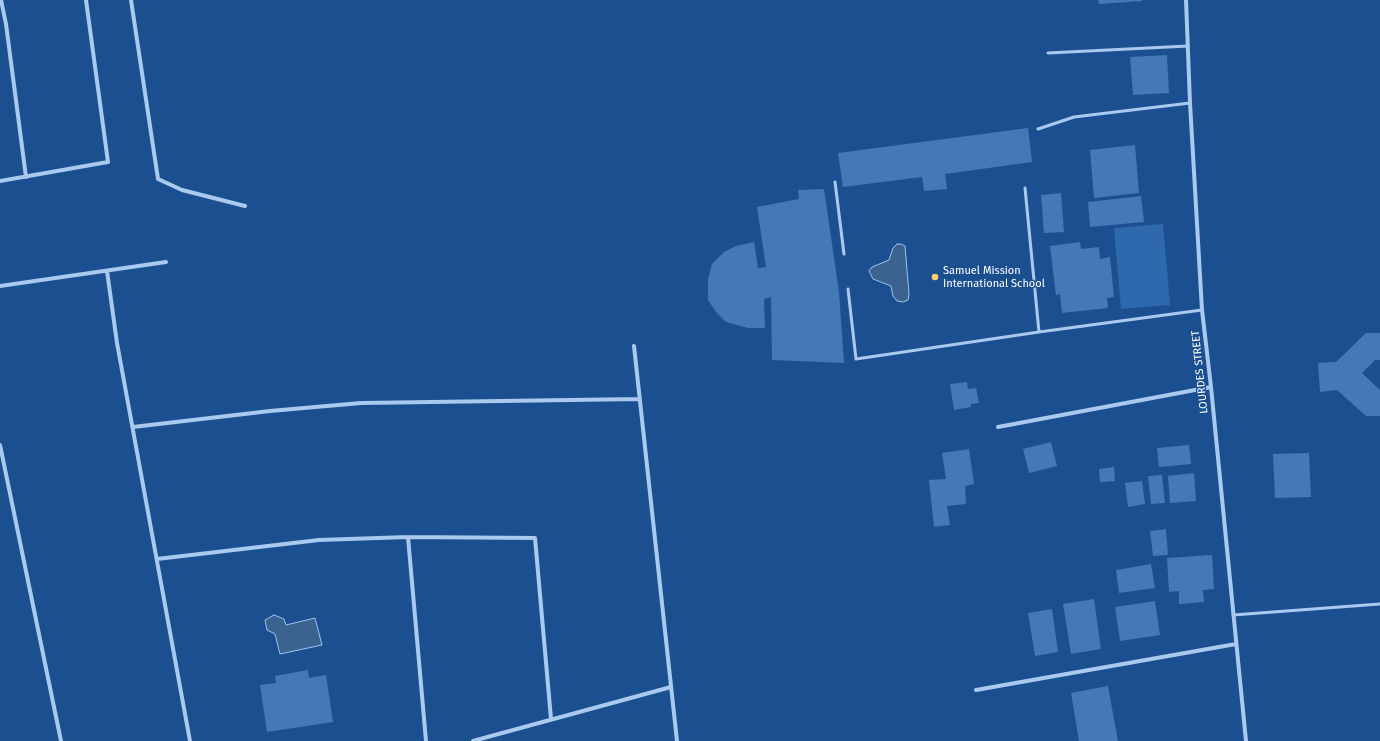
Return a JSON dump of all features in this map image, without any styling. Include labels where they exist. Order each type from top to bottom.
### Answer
[{"type":"street","points":[[2,0],[26,177]]},
{"type":"street","points":[[0,181],[108,162],[86,0]]},
{"type":"street","points":[[131,0],[158,179],[182,190],[245,206]]},
{"type":"street","name":"LOURDES STREET","points":[[1186,0],[1190,103],[1202,310],[1246,741]]},
{"type":"street","points":[[0,286],[166,262]]},
{"type":"street","points":[[107,271],[117,343],[190,741]]},
{"type":"street","points":[[634,346],[677,741]]},
{"type":"street","points":[[998,427],[1211,387]]},
{"type":"street","points":[[133,427],[270,411],[361,403],[640,399]]},
{"type":"street","points":[[0,445],[61,741]]},
{"type":"street","points":[[157,559],[319,540],[408,537],[535,538],[551,719]]},
{"type":"street","points":[[408,537],[426,741]]},
{"type":"street","points":[[976,690],[1236,644]]},
{"type":"street","points":[[473,741],[671,687]]},
{"type":"lane","points":[[1048,53],[1188,46]]},
{"type":"lane","points":[[1038,129],[1074,117],[1190,103]]},
{"type":"lane","points":[[835,182],[844,254]]},
{"type":"lane","points":[[1026,188],[1039,332]]},
{"type":"lane","points":[[848,289],[856,359],[1202,310]]},
{"type":"lane","points":[[1233,615],[1380,604]]},
{"type":"shaded area","points":[[1163,224],[1170,305],[1121,309],[1114,228]]},
{"type":"shaded area","points":[[897,244],[905,246],[909,294],[908,300],[903,302],[897,301],[893,296],[891,286],[873,279],[869,271],[872,267],[889,260],[893,248]]},
{"type":"shaded area","points":[[274,615],[284,619],[286,625],[315,618],[322,645],[280,654],[275,634],[267,630],[265,620]]},
{"type":"building","points":[[1098,0],[1142,0],[1142,1],[1099,4]]},
{"type":"building","points":[[1167,55],[1169,93],[1133,95],[1130,57]]},
{"type":"building","points":[[1028,128],[1032,162],[945,174],[947,189],[924,191],[922,177],[843,187],[838,153]]},
{"type":"building","points":[[1135,145],[1139,193],[1094,198],[1090,150]]},
{"type":"building","points":[[824,189],[839,292],[844,363],[772,360],[771,297],[764,299],[765,328],[748,328],[726,322],[716,312],[708,300],[708,279],[712,264],[724,252],[736,246],[754,242],[758,268],[766,267],[757,207],[799,199],[798,190]]},
{"type":"building","points":[[1061,193],[1064,232],[1044,233],[1041,195]]},
{"type":"building","points":[[1141,196],[1144,222],[1090,227],[1088,202]]},
{"type":"building","points":[[1080,242],[1081,249],[1099,247],[1100,259],[1110,257],[1114,297],[1107,298],[1108,308],[1062,313],[1060,294],[1056,295],[1050,246]]},
{"type":"building","points":[[1366,333],[1380,333],[1380,360],[1375,360],[1362,373],[1380,390],[1380,416],[1366,416],[1337,390],[1320,392],[1318,363],[1336,362]]},
{"type":"building","points":[[967,382],[968,389],[976,388],[979,403],[971,404],[971,407],[954,410],[950,384]]},
{"type":"building","points":[[1051,442],[1057,466],[1029,473],[1023,449]]},
{"type":"building","points":[[1189,445],[1191,464],[1159,467],[1157,448]]},
{"type":"building","points":[[969,449],[974,484],[965,486],[966,504],[947,506],[950,525],[934,527],[929,480],[946,479],[942,453]]},
{"type":"building","points":[[1309,453],[1311,497],[1275,498],[1273,454]]},
{"type":"building","points":[[1114,467],[1115,481],[1100,482],[1099,469]]},
{"type":"building","points":[[1194,473],[1196,501],[1170,503],[1168,476]]},
{"type":"building","points":[[1162,475],[1165,503],[1151,504],[1148,476]]},
{"type":"building","points":[[1142,481],[1145,504],[1128,507],[1125,483]]},
{"type":"building","points":[[1166,529],[1168,555],[1153,556],[1150,531]]},
{"type":"building","points":[[1212,555],[1214,589],[1203,590],[1204,602],[1179,604],[1179,591],[1169,592],[1167,558]]},
{"type":"building","points":[[1151,564],[1155,588],[1119,593],[1116,570]]},
{"type":"building","points":[[1094,599],[1101,649],[1071,654],[1063,604]]},
{"type":"building","points":[[1155,601],[1160,635],[1120,641],[1115,607]]},
{"type":"building","points":[[1052,609],[1058,652],[1035,656],[1028,613]]},
{"type":"building","points":[[308,670],[309,678],[326,675],[333,722],[267,732],[260,685],[276,683],[275,676]]},
{"type":"building","points":[[1108,686],[1118,741],[1079,741],[1071,693]]},
{"type":"place","name":"Samuel Mission International School","points":[[935,277]]}]
